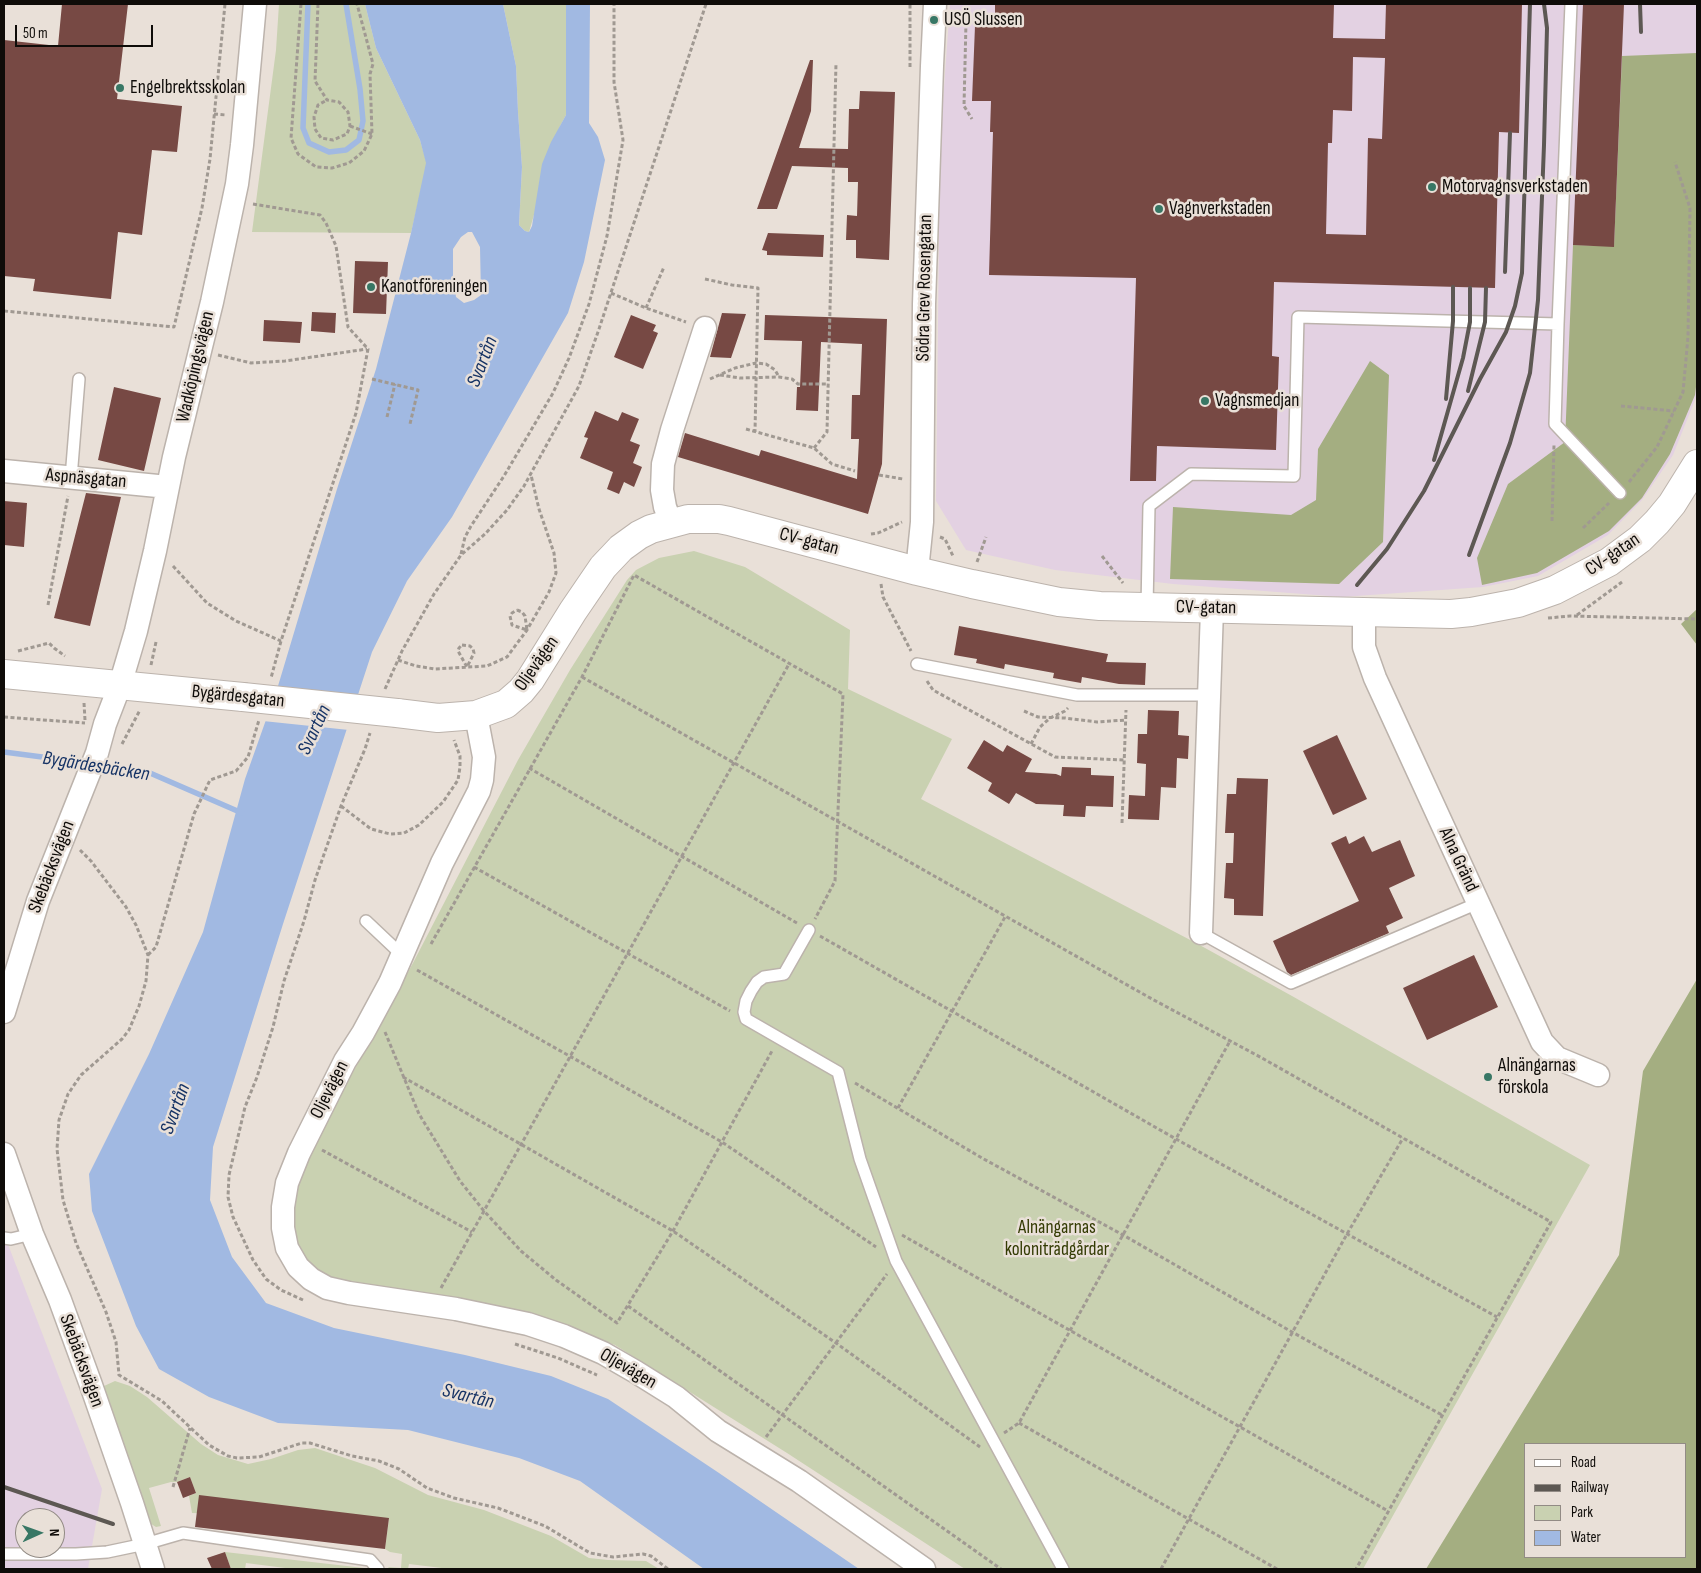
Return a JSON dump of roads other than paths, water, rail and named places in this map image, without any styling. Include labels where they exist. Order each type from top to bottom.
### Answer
[{"type":"street","name":"Wadköpingsvägen","points":[[95,723],[120,685],[136,631],[212,302],[237,184],[255,4]]},
{"type":"street","name":"Södra Grev Rosengatan","points":[[917,571],[922,522],[924,304],[935,4]]},
{"type":"street","points":[[671,523],[665,507],[662,490],[663,464],[705,328]]},
{"type":"street","name":"CV-gatan","points":[[671,523],[698,518],[729,520],[917,571],[1059,602],[1100,606],[1450,614],[1518,603],[1555,590],[1609,562],[1640,538],[1672,504],[1697,464]]},
{"type":"street","name":"Aspnäsgatan","points":[[4,471],[168,487]]},
{"type":"street","name":"Oljevägen","points":[[671,523],[639,534],[621,548],[603,568],[521,691],[506,704],[476,716],[484,757],[479,791],[442,863],[390,983],[345,1061],[299,1153],[287,1183],[283,1207],[283,1228],[287,1248],[298,1267],[311,1279],[327,1288],[349,1294],[466,1311],[528,1324],[564,1336],[603,1353],[676,1397],[718,1431],[800,1480],[924,1569]]},
{"type":"street","points":[[1200,932],[1212,609]]},
{"type":"street","name":"Alna Gränd","points":[[1364,613],[1364,647],[1375,678],[1542,1042],[1557,1058],[1598,1075]]},
{"type":"street","name":"Bygärdesgatan","points":[[4,674],[120,685],[252,705],[390,704],[438,718],[476,716]]},
{"type":"street","name":"Skebäcksvägen","points":[[4,1012],[38,901],[97,752],[95,723]]},
{"type":"street","name":"Skebäcksvägen","points":[[4,1154],[32,1234],[60,1300],[132,1502],[153,1569]]},
{"type":"lane","points":[[1571,4],[1555,424],[1620,493]]},
{"type":"lane","points":[[1147,607],[1149,506],[1191,474],[1294,476],[1298,317],[1558,324]]},
{"type":"lane","points":[[71,478],[79,379]]},
{"type":"lane","points":[[917,664],[1077,695],[1209,695]]},
{"type":"lane","points":[[1200,932],[1291,983],[1478,903]]},
{"type":"lane","points":[[366,921],[402,954]]},
{"type":"lane","points":[[809,930],[784,974],[764,977],[751,991],[746,1000],[744,1012],[746,1019],[838,1072],[860,1159],[896,1261],[1063,1569]]},
{"type":"lane","points":[[4,1238],[11,1239],[32,1234]]},
{"type":"lane","points":[[4,1554],[107,1552],[183,1533],[370,1560],[378,1569]]},
{"type":"water","name":"Svartån","points":[[365,4],[503,4],[516,66],[522,167],[519,225],[529,232],[532,226],[542,164],[551,142],[566,115],[566,4],[590,4],[589,123],[598,137],[605,160],[584,262],[568,313],[452,517],[407,581],[372,652],[283,924],[213,1147],[210,1200],[232,1257],[266,1303],[334,1328],[465,1355],[551,1376],[608,1399],[859,1569],[704,1569],[580,1481],[519,1458],[408,1430],[278,1423],[209,1397],[159,1369],[136,1326],[92,1211],[89,1174],[149,1054],[203,932],[245,779],[278,686],[337,489],[376,369],[411,233],[426,163],[420,140],[376,48]],"holes":[[[468,232],[472,232],[480,247],[481,295],[474,300],[464,303],[456,297],[453,277],[453,249],[461,237]]]},
{"type":"waterway","points":[[308,4],[303,128],[309,143],[329,152],[346,150],[359,140],[363,121],[360,89],[346,4]]},
{"type":"waterway","name":"Bygärdesbäcken","points":[[4,752],[88,763]]},
{"type":"waterway","name":"Bygärdesbäcken","points":[[98,764],[150,773],[242,813]]},
{"type":"railway","points":[[1357,585],[1387,549],[1424,491],[1480,379],[1506,332],[1515,306],[1522,273],[1530,4]]},
{"type":"railway","points":[[1469,555],[1510,443],[1530,373],[1538,300],[1544,145],[1547,28],[1544,4]]},
{"type":"railway","points":[[1640,4],[1641,32]]},
{"type":"railway","points":[[1505,272],[1510,133]]},
{"type":"railway","points":[[1446,399],[1453,321],[1453,287]]},
{"type":"railway","points":[[1434,460],[1463,358],[1470,322],[1470,288]]},
{"type":"railway","points":[[1468,391],[1485,322],[1486,288]]},
{"type":"railway","points":[[4,1487],[113,1524]]},
{"type":"place","name":"USÖ Slussen","points":[[934,20]]},
{"type":"place","name":"Engelbrektsskolan","points":[[120,88]]},
{"type":"place","name":"Motorvagnsverkstaden","points":[[1432,187]]},
{"type":"place","name":"Vagnverkstaden","points":[[1159,209]]},
{"type":"place","name":"Kanotföreningen","points":[[371,287]]},
{"type":"place","name":"Vagnsmedjan","points":[[1205,401]]},
{"type":"place","name":"Alnängarnas förskola","points":[[1488,1077]]},
{"type":"park label","name":"Alnängarnas koloniträdgårdar","points":[[1057,1239]]}]
